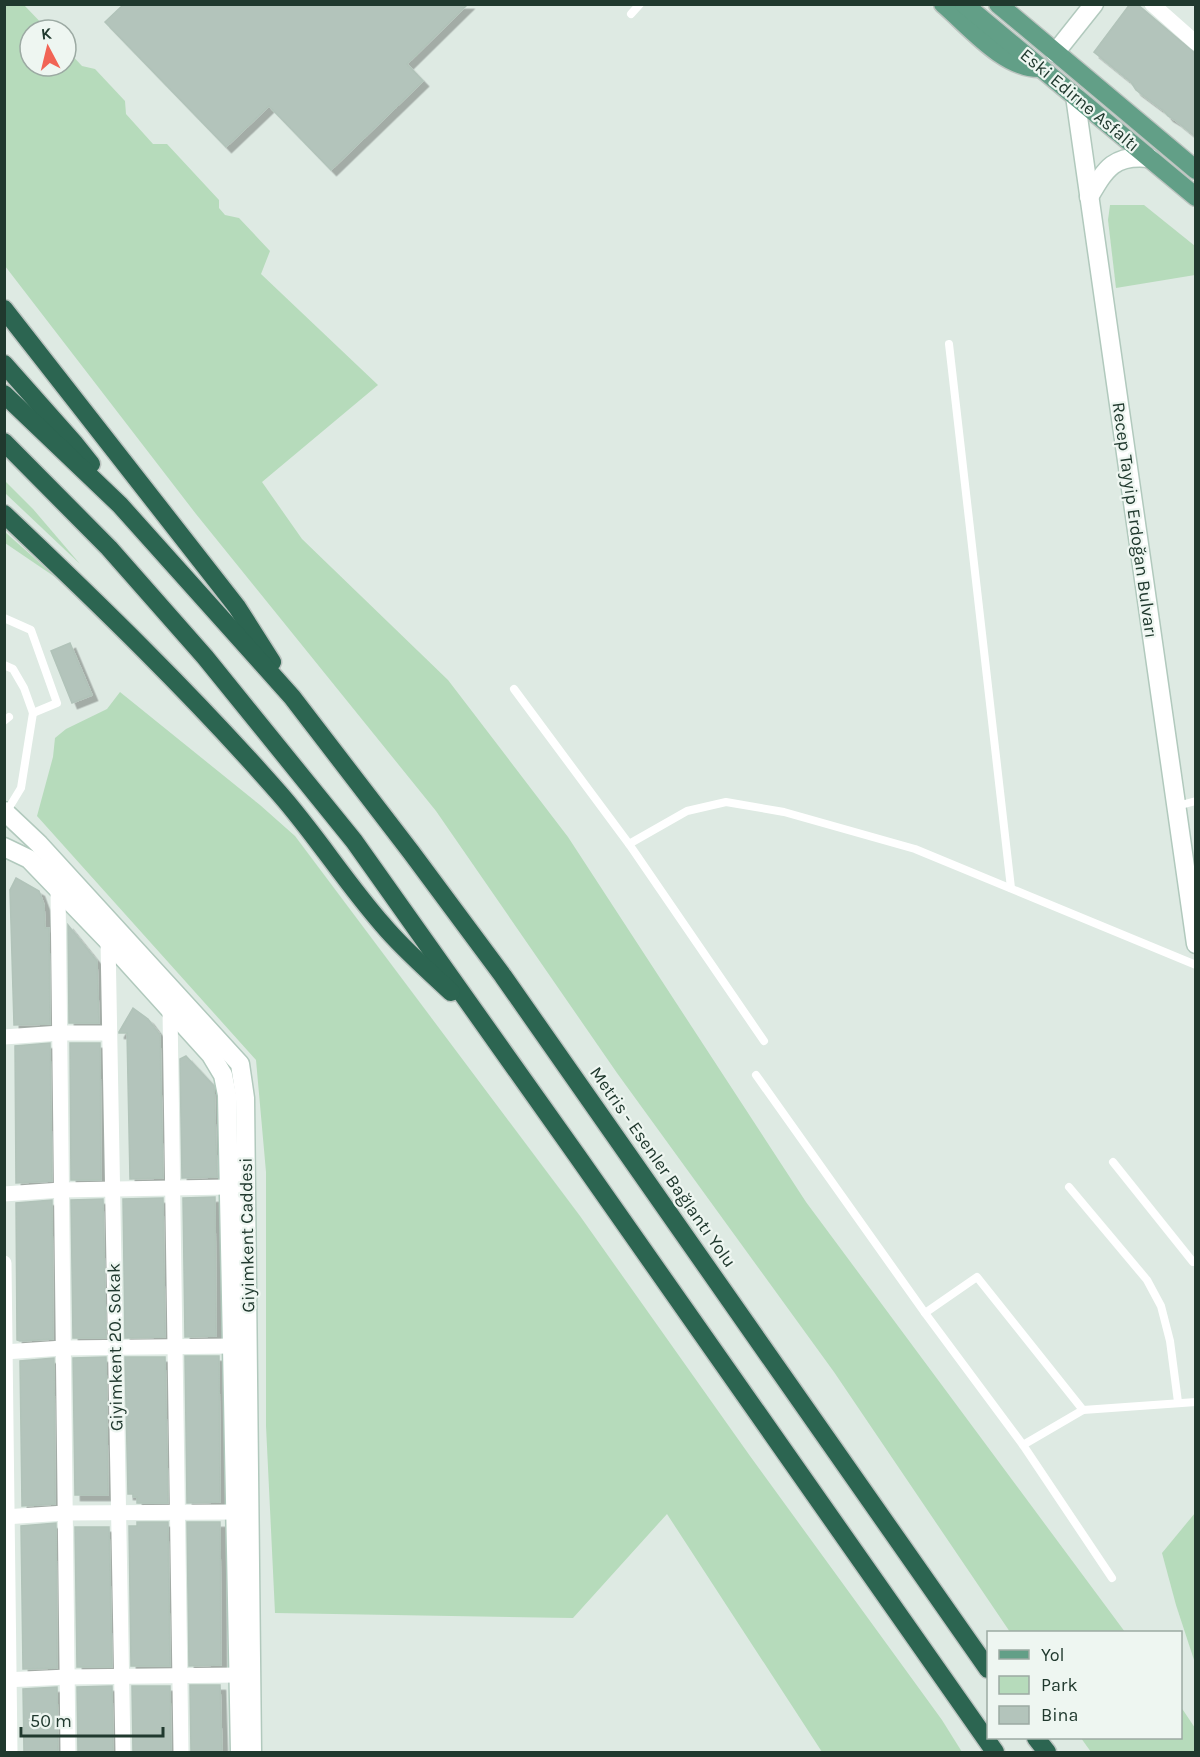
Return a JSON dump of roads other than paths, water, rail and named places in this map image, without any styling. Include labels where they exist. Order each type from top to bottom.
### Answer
[{"type":"highway","points":[[4,309],[237,607],[264,647],[292,697]]},
{"type":"highway","points":[[4,364],[75,444],[120,505]]},
{"type":"highway","points":[[4,394],[120,505],[292,697]]},
{"type":"highway","points":[[4,442],[109,548],[252,713],[354,841],[579,1157],[995,1752]]},
{"type":"highway","points":[[4,514],[173,680],[234,744],[288,804],[382,925],[413,958],[480,1021]]},
{"type":"highway","name":"Metris - Esenler Bağlantı Yolu","points":[[292,697],[411,852],[509,986],[987,1668]]},
{"type":"highway","points":[[970,1717],[984,1752]]},
{"type":"highway","points":[[1037,1739],[1047,1752]]},
{"type":"main road","points":[[943,4],[992,48],[1014,63],[1028,68],[1041,68],[1055,53]]},
{"type":"main road","name":"Eski Edirne Asfaltı","points":[[964,4],[1196,197]]},
{"type":"main road","name":"Eski Edirne Asfaltı","points":[[998,4],[1196,171]]},
{"type":"main road","points":[[1072,67],[1076,96]]},
{"type":"street","points":[[1055,53],[1094,4]]},
{"type":"street","points":[[1152,4],[1196,43]]},
{"type":"street","name":"Recep Tayyip Erdoğan Bulvarı","points":[[1076,96],[1196,944]]},
{"type":"street","points":[[1089,197],[1104,172],[1118,160],[1133,156],[1150,158]]},
{"type":"street","name":"Giyimkent Caddesi","points":[[5,814],[39,844],[240,1064],[245,1098],[252,1752]]},
{"type":"street","name":"Giyimkent Caddesi","points":[[4,847],[29,859],[108,941],[211,1055],[223,1075],[227,1095],[240,1752]]},
{"type":"street","points":[[58,890],[68,1752]]},
{"type":"street","name":"Giyimkent 20. Sokak","points":[[108,941],[123,1752]]},
{"type":"street","points":[[170,1010],[181,1752]]},
{"type":"street","points":[[4,1037],[60,1033],[109,1033]]},
{"type":"street","points":[[4,1194],[62,1190],[228,1187]]},
{"type":"street","points":[[4,1263],[7,1680],[10,1752]]},
{"type":"street","points":[[5,1352],[63,1348],[232,1346]]},
{"type":"street","points":[[6,1517],[65,1513],[235,1512]]},
{"type":"street","points":[[7,1680],[238,1675]]},
{"type":"lane","points":[[631,14],[640,4]]},
{"type":"lane","points":[[949,344],[1011,888]]},
{"type":"lane","points":[[4,618],[31,630],[57,703],[33,713]]},
{"type":"lane","points":[[4,665],[13,669],[33,713],[21,788],[5,814]]},
{"type":"lane","points":[[514,689],[629,844],[764,1041]]},
{"type":"lane","points":[[1176,806],[1196,801]]},
{"type":"lane","points":[[629,844],[687,811],[726,802],[784,812],[915,849],[1196,965]]},
{"type":"lane","points":[[756,1075],[925,1313],[1023,1445],[1112,1578]]},
{"type":"lane","points":[[1113,1162],[1193,1262],[1196,1262]]},
{"type":"lane","points":[[1069,1187],[1147,1280],[1161,1306],[1170,1341],[1178,1402]]},
{"type":"lane","points":[[925,1313],[976,1277],[1083,1410]]},
{"type":"lane","points":[[1023,1445],[1083,1410],[1196,1402]]}]
